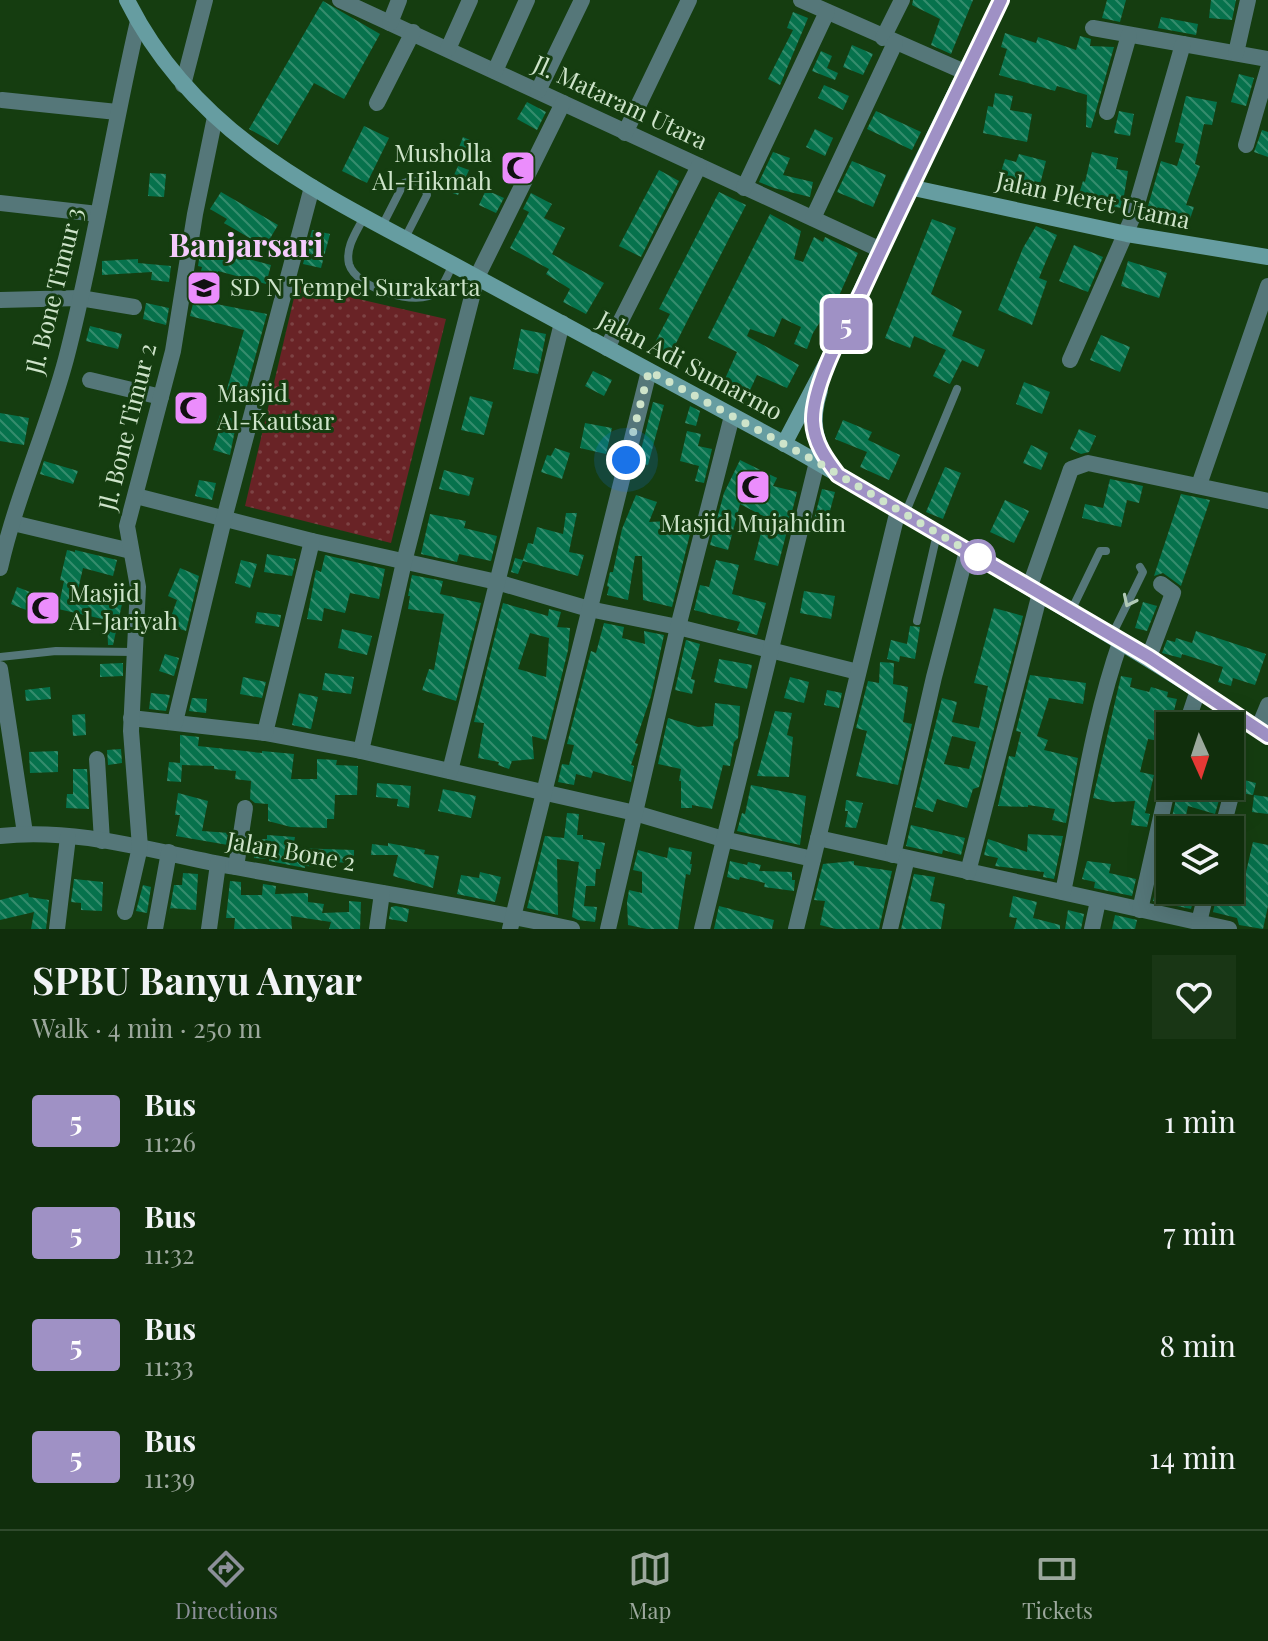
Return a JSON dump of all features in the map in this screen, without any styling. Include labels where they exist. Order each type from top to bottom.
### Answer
[{"type":"main road","name":"Jalan Adi Sumarmo","points":[[127,0],[183,85],[215,117],[270,160],[365,217],[817,462],[1149,657],[1263,732]]},
{"type":"main road","points":[[784,444],[835,347],[1001,0]]},
{"type":"main road","name":"Jalan Pleret Utama","points":[[909,187],[1127,234],[1268,257]]},
{"type":"main road","points":[[835,347],[815,403],[813,420],[815,437],[822,454],[838,475]]},
{"type":"street","points":[[183,85],[205,0]]},
{"type":"street","name":"Jl. Mataram Utara","points":[[340,0],[881,250]]},
{"type":"street","points":[[390,23],[399,0]]},
{"type":"street","points":[[448,49],[470,0]]},
{"type":"street","points":[[495,71],[527,0]]},
{"type":"street","points":[[538,91],[582,0]]},
{"type":"street","points":[[625,133],[689,0]]},
{"type":"street","points":[[813,218],[889,41],[902,0]]},
{"type":"street","points":[[1236,53],[1248,0]]},
{"type":"street","points":[[744,188],[816,5],[889,41],[967,73]]},
{"type":"street","name":"Jl. Bone Timur 3","points":[[0,568],[65,362],[138,21]]},
{"type":"street","points":[[1093,28],[1268,59]]},
{"type":"street","points":[[377,103],[413,32]]},
{"type":"street","points":[[1107,112],[1129,35]]},
{"type":"street","points":[[1070,360],[1127,234],[1183,44]]},
{"type":"street","points":[[1246,145],[1268,69]]},
{"type":"street","points":[[2,100],[117,112]]},
{"type":"street","points":[[361,751],[404,562],[477,277],[563,103]]},
{"type":"street","name":"Jl. Bone Timur 2","points":[[125,912],[140,847],[131,718],[138,587],[127,526],[173,351],[195,214],[215,117]]},
{"type":"street","points":[[607,348],[699,166]]},
{"type":"street","points":[[175,722],[224,519],[312,187]]},
{"type":"street","points":[[0,203],[98,214]]},
{"type":"street","points":[[1199,485],[1268,286]]},
{"type":"street","points":[[0,300],[80,298],[134,307]]},
{"type":"street","points":[[450,771],[562,323]]},
{"type":"street","points":[[512,922],[649,371]]},
{"type":"street","points":[[90,380],[161,397]]},
{"type":"street","points":[[608,929],[678,627],[732,416]]},
{"type":"street","points":[[702,929],[817,462]]},
{"type":"street","points":[[968,872],[1035,590],[1071,469],[1088,463],[1268,501]]},
{"type":"street","points":[[136,496],[312,541],[497,582],[589,609],[678,627],[858,672]]},
{"type":"street","points":[[796,929],[858,672],[901,512]]},
{"type":"street","points":[[13,523],[131,551]]},
{"type":"street","points":[[265,733],[312,541]]},
{"type":"street","points":[[890,929],[900,856],[934,677],[967,551]]},
{"type":"street","points":[[1149,657],[1173,593],[1161,584]]},
{"type":"street","points":[[1063,892],[1084,773],[1117,638]]},
{"type":"street","points":[[0,669],[25,833]]},
{"type":"street","points":[[1191,712],[1198,690]]},
{"type":"street","points":[[1263,732],[1268,705]]},
{"type":"street","points":[[131,718],[265,733],[361,751],[635,813],[723,839],[813,859]]},
{"type":"street","points":[[97,759],[102,841]]},
{"type":"street","points":[[1140,910],[1165,800]]},
{"type":"street","points":[[236,867],[245,808]]},
{"type":"street","name":"Jalan Bone 2","points":[[0,836],[25,833],[140,847],[382,893],[512,922],[572,929]]},
{"type":"street","points":[[57,929],[68,837]]},
{"type":"street","points":[[818,838],[1214,927],[1210,904]]},
{"type":"street","points":[[155,929],[169,852]]},
{"type":"street","points":[[209,929],[218,864]]},
{"type":"street","points":[[377,929],[382,893]]},
{"type":"street","points":[[1092,929],[1098,901]]},
{"type":"lane","points":[[382,226],[404,183],[412,180],[421,183],[427,195],[405,238]]},
{"type":"lane","points":[[365,217],[349,251],[349,262],[362,281],[389,293],[426,297],[437,292],[453,264]]},
{"type":"lane","points":[[901,512],[957,389]]},
{"type":"lane","points":[[917,621],[937,534]]},
{"type":"lane","points":[[1071,611],[1100,551],[1106,551]]},
{"type":"lane","points":[[1117,638],[1143,572],[1140,567]]},
{"type":"lane","points":[[0,657],[56,651],[135,652]]},
{"type":"shaded area","points":[[297,285],[446,319],[391,543],[245,506]]},
{"type":"building","points":[[913,0],[973,0],[951,54],[931,45],[940,19],[912,5]]},
{"type":"building","points":[[1107,0],[1126,0],[1120,22],[1102,18]]},
{"type":"building","points":[[1211,0],[1236,0],[1232,20],[1209,18]]},
{"type":"building","points":[[323,1],[380,34],[344,99],[314,83],[278,145],[249,129]]},
{"type":"building","points":[[793,12],[808,18],[780,85],[768,79],[793,30],[787,28]]},
{"type":"building","points":[[1161,17],[1198,24],[1196,35],[1158,28]]},
{"type":"building","points":[[1005,33],[1036,43],[1038,37],[1076,50],[1080,36],[1091,39],[1090,46],[1114,47],[1091,128],[1086,127],[1087,95],[1057,86],[1055,91],[999,75],[1007,49],[1001,47]]},
{"type":"building","points":[[852,45],[873,54],[863,75],[843,67]]},
{"type":"building","points":[[821,51],[832,56],[827,68],[838,73],[835,80],[812,71]]},
{"type":"building","points":[[1239,74],[1254,78],[1246,106],[1231,102]]},
{"type":"building","points":[[824,85],[849,96],[843,110],[818,98]]},
{"type":"building","points":[[995,93],[1013,96],[1010,110],[1032,114],[1027,142],[983,133],[988,106],[993,107]]},
{"type":"building","points":[[1186,96],[1217,102],[1212,125],[1204,124],[1195,164],[1200,166],[1186,205],[1194,207],[1188,225],[1146,213],[1161,161],[1177,166],[1184,144],[1175,142]]},
{"type":"building","points":[[527,102],[546,112],[537,130],[517,119]]},
{"type":"building","points":[[876,111],[921,132],[912,150],[867,129]]},
{"type":"building","points":[[1119,111],[1134,114],[1130,136],[1114,133]]},
{"type":"building","points":[[364,126],[389,138],[367,183],[342,171]]},
{"type":"building","points":[[815,129],[833,138],[825,156],[806,147]]},
{"type":"building","points":[[1262,130],[1268,132],[1268,157],[1254,152]]},
{"type":"building","points":[[463,137],[477,143],[469,161],[456,155]]},
{"type":"building","points":[[773,152],[790,158],[783,175],[813,182],[810,197],[759,182]]},
{"type":"building","points":[[1092,152],[1118,158],[1116,169],[1128,171],[1122,208],[1090,203],[1091,197],[1079,194]]},
{"type":"building","points":[[1019,154],[1046,161],[1038,192],[999,178],[1005,159],[1016,162]]},
{"type":"building","points":[[852,161],[886,175],[873,207],[837,192]]},
{"type":"building","points":[[458,166],[469,170],[458,195],[447,191]]},
{"type":"building","points":[[659,170],[679,181],[641,257],[619,246]]},
{"type":"building","points":[[150,173],[166,174],[164,197],[148,196]]},
{"type":"building","points":[[486,190],[504,198],[496,213],[479,205]]},
{"type":"building","points":[[221,192],[278,225],[265,247],[224,223],[227,219],[210,209]]},
{"type":"building","points":[[719,192],[746,205],[669,357],[652,348],[670,314],[659,309]]},
{"type":"building","points":[[531,193],[552,204],[544,218],[565,228],[552,254],[604,283],[586,314],[563,302],[570,289],[546,274],[549,269],[510,248],[529,212],[523,209]]},
{"type":"building","points":[[770,214],[801,231],[794,259],[803,262],[814,237],[823,242],[825,237],[858,253],[830,316],[825,314],[807,349],[794,344],[801,327],[782,318],[774,337],[750,329],[747,336],[799,365],[787,388],[757,375],[745,401],[720,390],[737,352],[708,338]]},
{"type":"building","points":[[932,219],[956,228],[931,294],[962,311],[952,336],[985,350],[978,367],[962,360],[950,384],[933,376],[946,350],[914,336],[910,348],[885,338]]},
{"type":"building","points":[[1036,226],[1057,235],[1039,278],[1047,281],[1032,325],[998,310],[1023,248]]},
{"type":"building","points":[[312,230],[330,234],[321,268],[303,264]]},
{"type":"building","points":[[1074,245],[1103,257],[1088,292],[1059,281]]},
{"type":"building","points":[[201,246],[271,265],[266,284],[218,271],[211,303],[267,314],[243,401],[225,396],[244,330],[190,316],[202,267],[198,266]]},
{"type":"building","points":[[138,259],[138,263],[171,266],[169,282],[151,280],[152,272],[102,275],[102,261]]},
{"type":"building","points":[[1128,261],[1167,273],[1159,298],[1121,286]]},
{"type":"building","points":[[146,303],[169,308],[166,325],[143,319]]},
{"type":"building","points":[[90,326],[122,334],[118,349],[86,341]]},
{"type":"building","points":[[521,329],[546,334],[538,374],[513,369]]},
{"type":"building","points":[[1101,335],[1130,347],[1120,372],[1090,360]]},
{"type":"building","points":[[593,371],[612,380],[604,396],[585,386]]},
{"type":"building","points":[[1024,382],[1050,392],[1042,414],[1016,404]]},
{"type":"building","points":[[470,396],[493,402],[484,435],[461,430]]},
{"type":"building","points":[[653,402],[664,405],[648,465],[638,462]]},
{"type":"building","points":[[690,406],[700,411],[696,426],[685,423]]},
{"type":"building","points":[[0,413],[29,418],[24,445],[0,441]]},
{"type":"building","points":[[220,415],[237,420],[230,455],[213,450],[220,428],[216,427]]},
{"type":"building","points":[[843,420],[872,432],[868,440],[900,455],[889,480],[860,467],[867,452],[835,439]]},
{"type":"building","points":[[585,423],[612,428],[606,454],[580,448]]},
{"type":"building","points":[[1079,429],[1096,436],[1089,452],[1081,454],[1070,449]]},
{"type":"building","points":[[687,431],[701,434],[698,446],[712,449],[704,483],[695,481],[699,466],[680,461]]},
{"type":"building","points":[[1031,445],[1048,453],[1041,470],[1023,463]]},
{"type":"building","points":[[555,448],[570,453],[562,479],[541,472],[547,455],[551,456]]},
{"type":"building","points":[[740,460],[777,478],[773,486],[797,492],[778,566],[754,560],[765,517],[740,504],[728,550],[710,545],[724,493]]},
{"type":"building","points":[[44,461],[78,471],[73,484],[40,474]]},
{"type":"building","points":[[945,467],[961,473],[943,519],[926,512]]},
{"type":"building","points":[[444,470],[474,478],[469,496],[439,489]]},
{"type":"building","points":[[1110,479],[1143,486],[1139,503],[1127,500],[1121,527],[1082,518],[1085,504],[1103,508]]},
{"type":"building","points":[[199,480],[216,483],[212,500],[195,496]]},
{"type":"building","points":[[822,489],[835,492],[825,530],[812,527]]},
{"type":"building","points":[[1181,494],[1210,500],[1181,586],[1163,573],[1154,576]]},
{"type":"building","points":[[636,495],[657,502],[649,522],[690,520],[690,534],[672,607],[643,600],[642,556],[635,556],[628,600],[607,595],[622,529]]},
{"type":"building","points":[[1005,500],[1029,511],[1014,543],[990,532]]},
{"type":"building","points":[[566,513],[577,513],[569,552],[584,555],[578,576],[523,561],[518,574],[511,572],[515,558],[523,560],[528,543],[533,544],[537,527],[563,534]]},
{"type":"building","points":[[430,514],[466,521],[464,528],[497,536],[491,561],[459,554],[457,562],[421,554]]},
{"type":"building","points":[[67,550],[117,560],[113,576],[83,568],[77,594],[122,604],[113,645],[108,645],[107,620],[58,609]]},
{"type":"building","points":[[267,554],[296,559],[292,576],[264,572]]},
{"type":"building","points":[[325,555],[385,569],[379,599],[350,593],[345,613],[324,608],[322,621],[307,619],[316,570],[321,572]]},
{"type":"building","points":[[241,560],[257,564],[250,588],[235,583]]},
{"type":"building","points":[[716,560],[739,565],[732,594],[766,603],[757,635],[737,630],[740,622],[694,610],[700,585],[709,587]]},
{"type":"building","points":[[180,568],[199,576],[186,631],[168,625],[177,600],[168,596]]},
{"type":"building","points":[[412,575],[443,581],[440,594],[481,603],[456,701],[422,690],[429,669],[434,670],[444,614],[408,609]]},
{"type":"building","points":[[17,587],[51,600],[44,617],[11,604]]},
{"type":"building","points":[[804,591],[835,596],[831,619],[800,613]]},
{"type":"building","points":[[1143,602],[1157,606],[1147,631],[1135,628]]},
{"type":"building","points":[[503,603],[548,616],[549,609],[561,612],[557,627],[570,628],[568,650],[546,740],[532,736],[534,759],[512,761],[509,769],[498,765],[499,762],[478,758],[484,723],[474,722]],"holes":[[[530,633],[549,638],[546,677],[518,669]]]},
{"type":"building","points":[[994,608],[1023,616],[979,787],[973,789],[967,808],[937,799],[933,812],[915,807],[942,698],[957,702],[952,722],[979,728],[988,686],[974,683]],"holes":[[[952,736],[976,742],[969,769],[944,764]]]},
{"type":"building","points":[[257,612],[281,615],[279,627],[255,623]]},
{"type":"building","points":[[604,623],[624,627],[622,638],[645,644],[644,631],[664,635],[651,696],[635,743],[638,744],[631,765],[634,766],[631,782],[593,771],[591,778],[576,774],[574,785],[558,782],[562,764],[569,765],[574,745],[567,744],[591,651],[596,653]]},
{"type":"building","points":[[910,626],[920,627],[915,659],[900,656],[899,662],[887,659],[891,640],[907,644]]},
{"type":"building","points":[[342,629],[372,636],[367,655],[338,648]]},
{"type":"building","points":[[1196,631],[1266,654],[1255,685],[1233,678],[1231,686],[1218,682],[1223,667],[1182,654],[1181,658],[1162,653],[1167,640],[1175,642],[1176,638],[1192,643]]},
{"type":"building","points":[[686,640],[700,644],[691,679],[695,680],[692,694],[675,690]]},
{"type":"building","points":[[165,654],[179,658],[174,676],[159,671]]},
{"type":"building","points":[[719,659],[752,665],[747,689],[714,682]]},
{"type":"building","points":[[880,662],[894,663],[893,684],[908,687],[903,722],[912,724],[898,785],[856,776],[867,731],[856,728],[868,681],[879,683]]},
{"type":"building","points":[[123,663],[123,676],[100,677],[100,664]]},
{"type":"building","points":[[325,673],[354,677],[351,694],[322,690]]},
{"type":"building","points":[[1030,675],[1086,683],[1083,704],[1049,698],[1037,736],[1048,740],[1044,750],[1078,758],[1066,823],[1052,820],[1055,809],[1028,805],[998,806],[1009,756],[1015,757],[1021,732],[1016,731]]},
{"type":"building","points":[[1121,676],[1132,678],[1130,687],[1149,692],[1151,687],[1168,692],[1167,697],[1177,699],[1174,712],[1156,712],[1156,740],[1148,739],[1140,772],[1154,775],[1145,813],[1150,814],[1147,827],[1131,825],[1135,801],[1112,802],[1093,798]]},
{"type":"building","points":[[243,677],[266,682],[262,698],[240,694]]},
{"type":"building","points":[[790,677],[809,682],[804,703],[784,698]]},
{"type":"building","points":[[50,687],[51,699],[26,701],[25,690]]},
{"type":"building","points":[[827,690],[842,693],[839,708],[824,705]]},
{"type":"building","points":[[151,693],[170,695],[166,711],[149,709]]},
{"type":"building","points":[[299,693],[318,697],[311,729],[292,725]]},
{"type":"building","points":[[192,698],[207,699],[206,713],[189,711]]},
{"type":"building","points":[[715,703],[740,706],[738,738],[734,742],[730,766],[723,765],[712,809],[692,805],[692,808],[681,808],[681,769],[658,764],[668,718],[698,727],[713,726]]},
{"type":"building","points":[[775,711],[792,713],[787,735],[793,737],[789,777],[757,776]]},
{"type":"building","points":[[85,714],[86,735],[73,736],[72,715]]},
{"type":"building","points":[[180,735],[199,737],[198,746],[294,754],[291,779],[317,779],[317,759],[337,760],[336,765],[358,766],[357,795],[335,795],[334,819],[327,819],[327,828],[291,827],[268,821],[268,804],[255,803],[250,799],[251,781],[235,779],[236,771],[214,769],[214,766],[182,765],[181,782],[167,781],[169,762],[180,763]]},
{"type":"building","points":[[121,749],[122,763],[108,765],[107,750]]},
{"type":"building","points":[[58,751],[58,772],[30,773],[29,752]]},
{"type":"building","points":[[73,769],[87,769],[89,809],[66,808],[67,794],[73,794]]},
{"type":"building","points":[[1244,780],[1256,783],[1253,795],[1244,794]]},
{"type":"building","points":[[377,783],[411,786],[409,808],[397,806],[398,799],[376,797]]},
{"type":"building","points":[[751,785],[806,796],[800,845],[737,831],[742,813],[745,814]]},
{"type":"building","points":[[443,789],[476,796],[471,818],[438,811]]},
{"type":"building","points":[[178,793],[208,801],[202,831],[230,833],[228,845],[176,836],[180,815],[175,815]]},
{"type":"building","points":[[1254,795],[1268,797],[1268,814],[1252,812]]},
{"type":"building","points":[[846,800],[863,803],[856,828],[845,827],[848,811],[845,811]]},
{"type":"building","points":[[1176,800],[1219,800],[1215,814],[1188,806],[1186,816],[1172,816]]},
{"type":"building","points":[[567,813],[579,814],[577,835],[605,843],[600,869],[596,869],[595,886],[586,886],[584,906],[597,907],[595,922],[572,917],[579,862],[557,859],[558,915],[527,908],[545,836],[564,838]]},
{"type":"building","points":[[911,825],[965,838],[961,855],[906,846]]},
{"type":"building","points":[[1028,834],[1063,836],[1054,879],[1043,877],[1044,872],[995,866],[998,858],[984,855],[988,839],[1027,852]]},
{"type":"building","points":[[267,835],[295,837],[293,848],[354,850],[354,863],[329,862],[329,867],[305,868],[254,858],[255,840],[267,839]]},
{"type":"building","points":[[1253,842],[1268,845],[1268,906],[1263,929],[1239,925],[1237,918],[1213,912],[1215,904],[1244,904],[1246,872]]},
{"type":"building","points":[[388,843],[439,856],[433,888],[393,876],[398,855],[371,855],[372,844],[388,846]]},
{"type":"building","points":[[669,847],[692,852],[678,929],[647,929],[628,925],[629,890],[642,893],[642,872],[633,870],[638,850],[667,858]]},
{"type":"building","points":[[730,861],[761,865],[759,871],[792,872],[794,891],[764,887],[765,883],[740,877],[739,880],[727,877]]},
{"type":"building","points":[[854,861],[854,865],[892,871],[879,929],[836,929],[820,925],[825,901],[814,900],[823,864]]},
{"type":"building","points":[[1087,861],[1111,864],[1109,873],[1136,879],[1132,896],[1094,888],[1095,882],[1082,879]]},
{"type":"building","points":[[480,872],[501,877],[495,902],[457,894],[461,875],[479,878]]},
{"type":"building","points":[[183,873],[198,874],[196,910],[170,908],[174,885],[182,885]]},
{"type":"building","points":[[914,874],[935,877],[930,901],[945,904],[941,929],[901,929]]},
{"type":"building","points":[[74,879],[103,882],[102,911],[81,910],[81,903],[71,902]]},
{"type":"building","points":[[230,881],[241,882],[241,895],[262,895],[263,884],[276,886],[275,894],[308,893],[308,902],[324,904],[322,913],[349,912],[349,901],[361,902],[360,929],[329,929],[331,922],[291,916],[292,929],[234,929],[235,918],[226,918]]},
{"type":"building","points":[[143,885],[151,887],[147,913],[136,911]]},
{"type":"building","points":[[28,893],[29,897],[49,900],[46,929],[31,929],[34,912],[0,920],[0,900]]},
{"type":"building","points":[[1013,896],[1037,902],[1033,918],[1060,925],[1060,929],[1014,929],[1017,918],[1009,917]]},
{"type":"building","points":[[1167,904],[1192,904],[1191,909]]},
{"type":"building","points":[[719,906],[774,920],[772,929],[714,929]]},
{"type":"building","points":[[391,907],[409,909],[407,922],[389,919]]},
{"type":"building","points":[[1068,910],[1084,914],[1081,929],[1065,929]]},
{"type":"building","points":[[1115,915],[1137,920],[1135,929],[1112,929]]},
{"type":"bus line","name":"5","points":[[1001,0],[835,347],[815,403],[815,437],[822,454],[838,475],[1149,657],[1268,736]]},
{"type":"place","name":"Musholla Al-Hikmah","points":[[518,168]]},
{"type":"place","name":"SD N Tempel Surakarta","points":[[204,288]]},
{"type":"place","name":"Masjid Al-Kautsar","points":[[191,408]]},
{"type":"place","name":"Masjid Mujahidin","points":[[753,487]]},
{"type":"place","name":"Masjid Al-Jariyah","points":[[43,608]]},
{"type":"district","name":"Banjarsari","points":[[246,246]]},
{"type":"route","points":[[626,460],[649,371],[817,462],[988,563],[978,557]]}]
